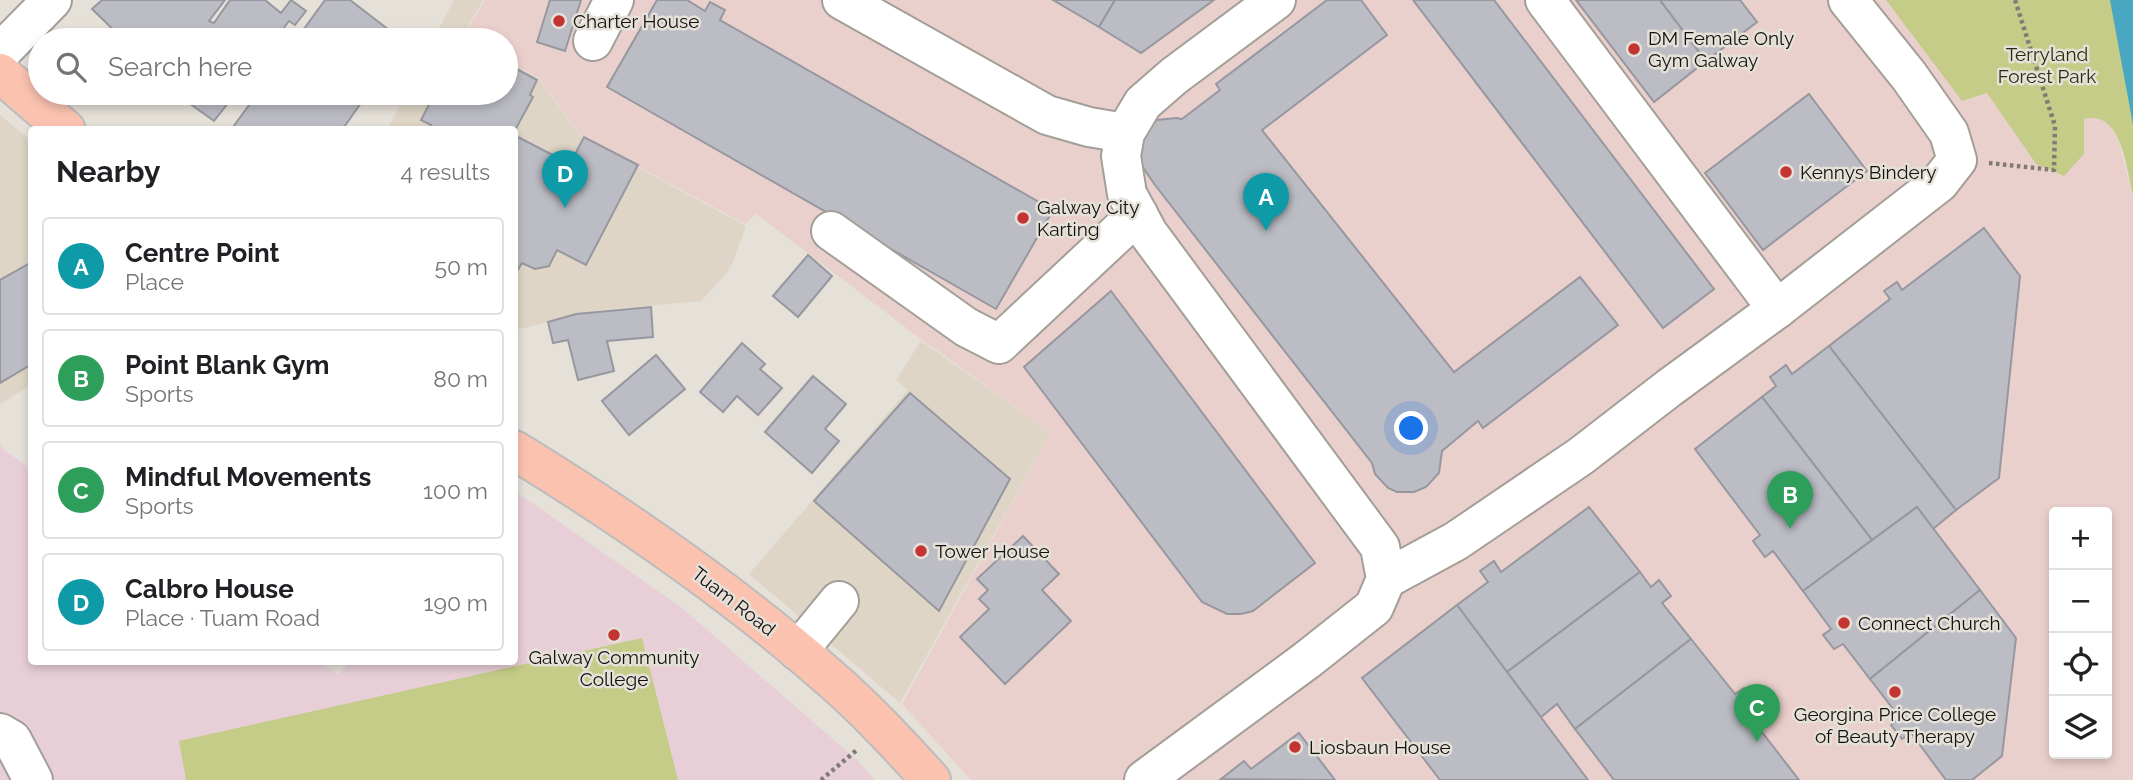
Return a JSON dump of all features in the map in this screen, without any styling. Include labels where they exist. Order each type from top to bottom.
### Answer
[{"type":"main road","points":[[0,73],[28,97]]},
{"type":"main road","points":[[37,105],[61,126]]},
{"type":"main road","name":"Tuam Road","points":[[518,453],[678,556],[798,651],[883,728],[931,780]]},
{"type":"street","points":[[0,53],[51,0]]},
{"type":"street","points":[[593,41],[614,0]]},
{"type":"street","points":[[842,0],[1047,115],[1088,127],[1125,133]]},
{"type":"street","points":[[1143,780],[1307,660],[1374,607],[1385,579],[1380,547],[1163,253],[1127,194],[1121,156],[1125,133],[1143,103],[1174,76],[1276,0]]},
{"type":"street","points":[[1545,0],[1777,309]]},
{"type":"street","points":[[1385,579],[1456,541],[1581,456],[1939,183],[1956,160],[1949,133],[1909,76],[1848,0]]},
{"type":"street","points":[[831,231],[966,327],[999,344],[1138,214]]},
{"type":"street","points":[[798,651],[839,601]]},
{"type":"street","points":[[0,733],[12,740],[33,780]]},
{"type":"path","points":[[1956,160],[2054,170],[2055,126],[2015,0]]},
{"type":"path","points":[[821,780],[883,728]]},
{"type":"shaded area","points":[[454,0],[483,0],[467,28],[439,28]]},
{"type":"shaded area","points":[[485,0],[1886,0],[1963,101],[1987,93],[2037,163],[2084,153],[2084,119],[2095,117],[2109,124],[2119,142],[2133,197],[2133,780],[971,780],[902,704],[1051,432],[921,339],[756,214],[745,224],[580,135],[539,78],[518,67],[518,28],[468,28]]},
{"type":"shaded area","points":[[518,67],[538,78],[580,136],[746,226],[733,262],[701,301],[600,310],[518,329],[518,126],[389,126],[400,105],[518,105]]},
{"type":"shaded area","points":[[0,115],[28,139],[28,387],[0,404]]},
{"type":"shaded area","points":[[921,341],[1051,432],[900,703],[749,574],[908,390],[896,380]]},
{"type":"shaded area","name":"Galway Community College","points":[[0,445],[28,467],[28,665],[324,665],[339,675],[347,665],[518,665],[518,493],[682,608],[857,760],[875,780],[0,780]]},
{"type":"green space","name":"Terryland Forest Park","points":[[1886,0],[2133,0],[2133,195],[2120,144],[2107,123],[2097,119],[2084,119],[2084,154],[2064,176],[2036,164],[1987,93],[1962,101]]},
{"type":"green space","points":[[642,638],[678,780],[186,780],[179,741]]},
{"type":"water","points":[[2110,0],[2133,0],[2133,125]]},
{"type":"building","points":[[102,0],[225,0],[209,21],[214,23],[230,0],[265,0],[281,13],[291,0],[306,11],[295,25],[289,21],[284,28],[112,28],[92,9]]},
{"type":"building","points":[[325,0],[350,0],[386,28],[305,28]]},
{"type":"building","name":"Charter House","points":[[550,0],[581,0],[565,51],[537,42]]},
{"type":"building","points":[[657,0],[687,0],[705,11],[710,2],[725,10],[720,20],[1053,210],[996,309],[607,87]]},
{"type":"building","points":[[1053,0],[1115,0],[1099,27]]},
{"type":"building","points":[[1115,0],[1214,0],[1141,53],[1099,27]]},
{"type":"building","points":[[1327,0],[1361,0],[1387,35],[1262,130],[1454,372],[1580,277],[1618,325],[1483,428],[1478,421],[1442,451],[1439,473],[1426,487],[1414,492],[1397,492],[1388,488],[1375,474],[1372,463],[1155,185],[1140,163],[1137,153],[1146,128],[1157,120],[1182,119],[1220,90],[1216,84]]},
{"type":"building","points":[[1413,0],[1494,0],[1714,289],[1663,328]]},
{"type":"building","points":[[1576,0],[1660,0],[1706,61],[1654,102]]},
{"type":"building","points":[[1660,0],[1740,0],[1757,22],[1706,61]]},
{"type":"building","points":[[518,70],[537,80],[530,95],[533,97],[517,126],[430,126],[421,120],[429,105],[518,105]]},
{"type":"building","name":"Kennys Bindery","points":[[1809,94],[1867,171],[1763,250],[1705,173]]},
{"type":"building","points":[[192,105],[227,105],[214,121]]},
{"type":"building","points":[[249,105],[360,105],[345,126],[234,126]]},
{"type":"building","points":[[518,137],[570,164],[584,137],[638,165],[586,265],[557,250],[549,266],[535,269],[522,263],[518,270]]},
{"type":"building","points":[[1984,228],[2020,276],[1999,478],[1956,510],[1829,346],[1890,299],[1884,291],[1897,282],[1902,290]]},
{"type":"building","points":[[808,255],[832,276],[798,317],[773,296]]},
{"type":"building","points":[[28,264],[28,366],[0,383],[0,280]]},
{"type":"building","points":[[1111,291],[1315,563],[1253,611],[1227,614],[1202,602],[1024,367]]},
{"type":"building","points":[[651,307],[653,337],[607,341],[614,371],[578,380],[568,340],[553,343],[548,322],[576,314]]},
{"type":"building","points":[[742,343],[765,364],[760,369],[782,388],[758,415],[737,396],[723,412],[700,392]]},
{"type":"building","points":[[1829,346],[1956,510],[1933,529],[1917,507],[1872,540],[1762,397],[1776,386],[1770,377],[1786,365],[1792,374]]},
{"type":"building","points":[[656,355],[685,389],[629,435],[602,401]]},
{"type":"building","points":[[813,376],[846,404],[825,429],[839,441],[812,473],[765,432]]},
{"type":"building","name":"Tower House","points":[[910,393],[1010,479],[939,611],[814,501]]},
{"type":"building","points":[[1762,397],[1872,540],[1803,591],[1773,551],[1765,557],[1753,541],[1760,535],[1695,449]]},
{"type":"building","points":[[1589,507],[1640,572],[1507,672],[1457,605],[1488,582],[1480,571],[1494,561],[1501,572]]},
{"type":"building","points":[[1917,507],[1980,590],[1870,679],[1843,644],[1834,649],[1823,635],[1831,629],[1803,591]]},
{"type":"building","points":[[1023,536],[1059,574],[1042,590],[1071,621],[1005,684],[960,637],[989,609],[979,599],[988,590],[977,579]]},
{"type":"building","points":[[1640,572],[1651,587],[1659,580],[1671,596],[1662,603],[1691,639],[1575,729],[1557,704],[1541,717],[1507,672]]},
{"type":"building","points":[[1980,590],[2016,638],[2002,756],[1972,780],[1946,780],[1911,733],[1902,739],[1891,725],[1900,718],[1870,679]]},
{"type":"building","points":[[1457,605],[1588,780],[1440,780],[1362,678]]},
{"type":"building","points":[[1691,639],[1735,694],[1744,688],[1758,707],[1748,714],[1799,780],[1614,780],[1575,729]]},
{"type":"building","name":"Liosbaun House","points":[[1299,733],[1335,780],[1221,779],[1244,761],[1251,769]]},
{"type":"place","name":"Charter House","points":[[559,21]]},
{"type":"place","name":"DM Female Only Gym Galway","points":[[1634,49]]},
{"type":"place","name":"Kennys Bindery","points":[[1786,172]]},
{"type":"place","name":"Calbro House","points":[[565,208]]},
{"type":"place","name":"Galway City Karting","points":[[1023,218]]},
{"type":"place","name":"Centre Point","points":[[1266,231]]},
{"type":"place","name":"Point Blank Gym","points":[[1790,529]]},
{"type":"place","name":"Tower House","points":[[921,551]]},
{"type":"place","name":"Connect Church","points":[[1844,623]]},
{"type":"place","name":"Galway Community College","points":[[614,635]]},
{"type":"place","name":"Georgina Price College of Beauty Therapy","points":[[1895,692]]},
{"type":"place","name":"Mindful Movements","points":[[1757,742]]},
{"type":"place","name":"Liosbaun House","points":[[1295,747]]}]
